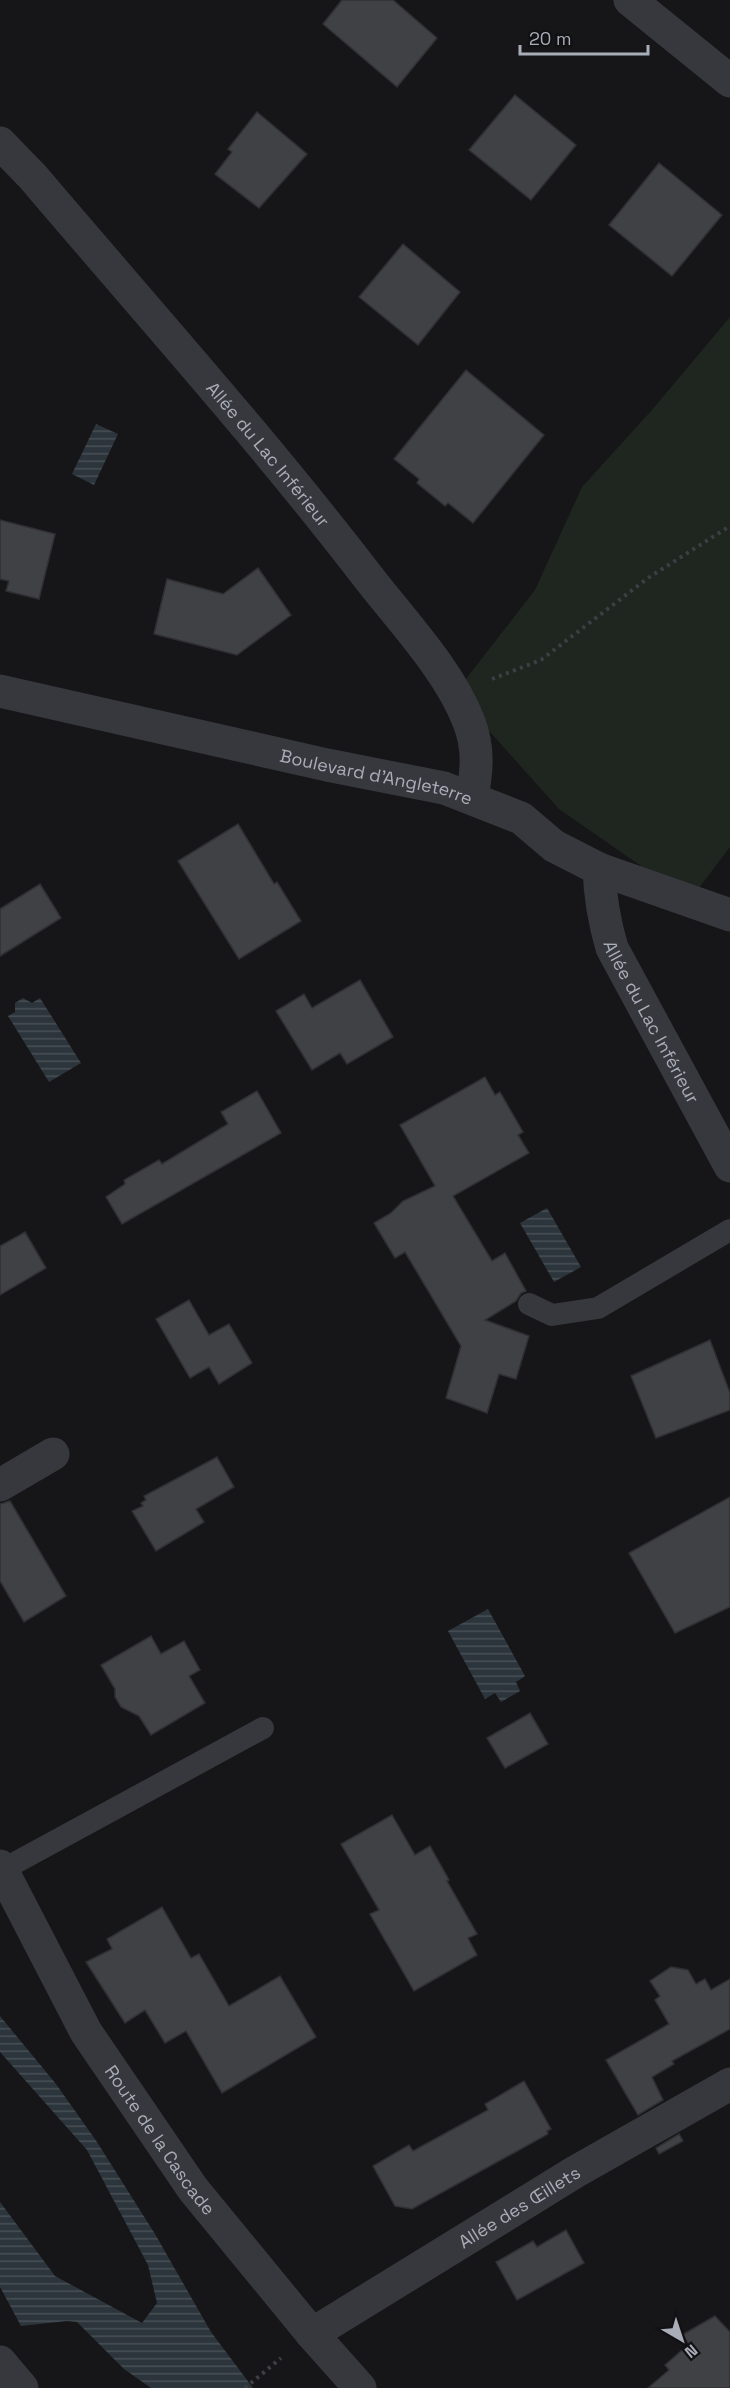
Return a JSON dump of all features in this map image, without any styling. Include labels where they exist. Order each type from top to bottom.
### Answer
[{"type":"street","points":[[630,0],[730,81]]},
{"type":"street","name":"Allée du Lac Inférieur","points":[[0,143],[33,177],[330,528],[455,693],[469,722],[477,751],[477,775],[472,797]]},
{"type":"street","name":"Boulevard d'Angleterre","points":[[0,691],[327,765],[444,788],[521,818],[554,846],[599,869],[730,915]]},
{"type":"street","name":"Allée du Lac Inférieur","points":[[599,869],[603,919],[612,948],[730,1166]]},
{"type":"street","points":[[0,1485],[53,1454]]},
{"type":"street","name":"Route de la Cascade","points":[[1,1868],[86,2032],[193,2189],[312,2334],[360,2388]]},
{"type":"street","name":"Allée des Œillets","points":[[312,2334],[575,2172],[730,2085]]},
{"type":"street","points":[[0,2362],[22,2388]]},
{"type":"lane","points":[[529,1304],[552,1315],[597,1308],[730,1230]]},
{"type":"lane","points":[[1,1868],[263,1728]]},
{"type":"path","points":[[455,693],[541,660],[648,578],[730,526]]},
{"type":"path","points":[[245,2388],[257,2376]]},
{"type":"shaded area","points":[[730,317],[730,847],[690,900],[559,809],[455,693],[535,590],[582,487],[651,411]]},
{"type":"shaded area","points":[[96,424],[118,434],[94,485],[72,474]]},
{"type":"shaded area","points":[[23,998],[32,1003],[40,998],[81,1063],[49,1082],[8,1016],[15,1012],[15,1003]]},
{"type":"shaded area","points":[[547,1208],[581,1267],[554,1282],[520,1223]]},
{"type":"shaded area","points":[[488,1609],[525,1676],[516,1682],[520,1691],[501,1702],[495,1693],[485,1699],[448,1631]]},
{"type":"shaded area","points":[[0,2016],[56,2084],[97,2142],[155,2234],[211,2332],[253,2388],[151,2388],[124,2369],[77,2322],[21,2326],[0,2287],[0,2202],[55,2276],[142,2323],[157,2303],[148,2265],[87,2150],[0,2052]]},
{"type":"building","points":[[342,0],[393,0],[437,38],[397,87],[323,24]]},
{"type":"building","points":[[515,95],[576,145],[531,200],[469,150]]},
{"type":"building","points":[[257,112],[307,154],[259,208],[215,174],[232,152],[228,149]]},
{"type":"building","points":[[659,163],[722,215],[672,276],[609,225]]},
{"type":"building","points":[[403,244],[460,292],[418,345],[359,297]]},
{"type":"building","points":[[466,370],[544,435],[473,523],[448,503],[445,506],[417,483],[419,479],[394,459]]},
{"type":"building","points":[[0,520],[55,534],[39,599],[6,591],[9,581],[0,579]]},
{"type":"building","points":[[258,568],[291,615],[237,655],[154,634],[167,579],[223,594]]},
{"type":"building","points":[[238,824],[274,884],[277,882],[301,921],[239,959],[178,861]]},
{"type":"building","points":[[40,884],[61,918],[0,956],[0,909]]},
{"type":"building","points":[[360,980],[393,1037],[347,1064],[340,1053],[312,1070],[276,1011],[304,994],[312,1008]]},
{"type":"building","points":[[485,1077],[495,1095],[500,1092],[523,1132],[518,1135],[529,1153],[453,1196],[492,1261],[505,1253],[526,1291],[521,1293],[516,1301],[485,1320],[529,1336],[516,1379],[499,1374],[487,1413],[446,1398],[461,1346],[405,1252],[395,1258],[374,1223],[391,1213],[403,1201],[435,1186],[400,1125]]},
{"type":"building","points":[[257,1091],[281,1133],[122,1224],[106,1197],[125,1184],[124,1180],[159,1160],[162,1164],[228,1124],[221,1112]]},
{"type":"building","points":[[25,1232],[46,1268],[0,1295],[0,1246]]},
{"type":"building","points":[[189,1300],[209,1335],[229,1324],[252,1363],[219,1384],[209,1367],[190,1378],[156,1319]]},
{"type":"building","points":[[710,1340],[730,1393],[730,1410],[656,1438],[631,1376]]},
{"type":"building","points":[[217,1457],[234,1487],[196,1509],[204,1522],[156,1551],[132,1511],[143,1506],[141,1503],[146,1500],[144,1496]]},
{"type":"building","points":[[730,1497],[730,1607],[675,1633],[629,1553]]},
{"type":"building","points":[[10,1501],[66,1596],[24,1622],[0,1581],[0,1504]]},
{"type":"building","points":[[151,1636],[161,1654],[184,1641],[200,1670],[189,1676],[205,1703],[151,1735],[139,1716],[121,1707],[115,1697],[115,1689],[101,1665]]},
{"type":"building","points":[[530,1713],[548,1744],[505,1768],[487,1738]]},
{"type":"building","points":[[392,1815],[415,1855],[430,1846],[477,1934],[468,1938],[477,1955],[414,1991],[370,1914],[379,1910],[341,1844]]},
{"type":"building","points":[[162,1907],[191,1958],[199,1954],[229,2006],[280,1976],[316,2037],[222,2093],[186,2031],[165,2043],[145,2010],[125,2023],[86,1962],[112,1949],[107,1939]]},
{"type":"building","points":[[671,1967],[688,1970],[696,1984],[705,1979],[711,1990],[730,1979],[730,2029],[672,2061],[674,2064],[652,2077],[663,2100],[638,2115],[606,2060],[669,2024],[655,2000],[660,1996],[650,1981]]},
{"type":"building","points":[[524,2081],[551,2129],[547,2131],[548,2134],[412,2209],[395,2206],[373,2166],[409,2145],[413,2151],[488,2110],[485,2104]]},
{"type":"building","points":[[679,2134],[683,2141],[659,2154],[656,2148]]},
{"type":"building","points":[[566,2230],[584,2263],[517,2300],[496,2262],[533,2241],[537,2247]]},
{"type":"building","points":[[715,2316],[730,2332],[730,2388],[648,2388],[669,2370],[665,2365],[689,2344],[682,2335]]}]
